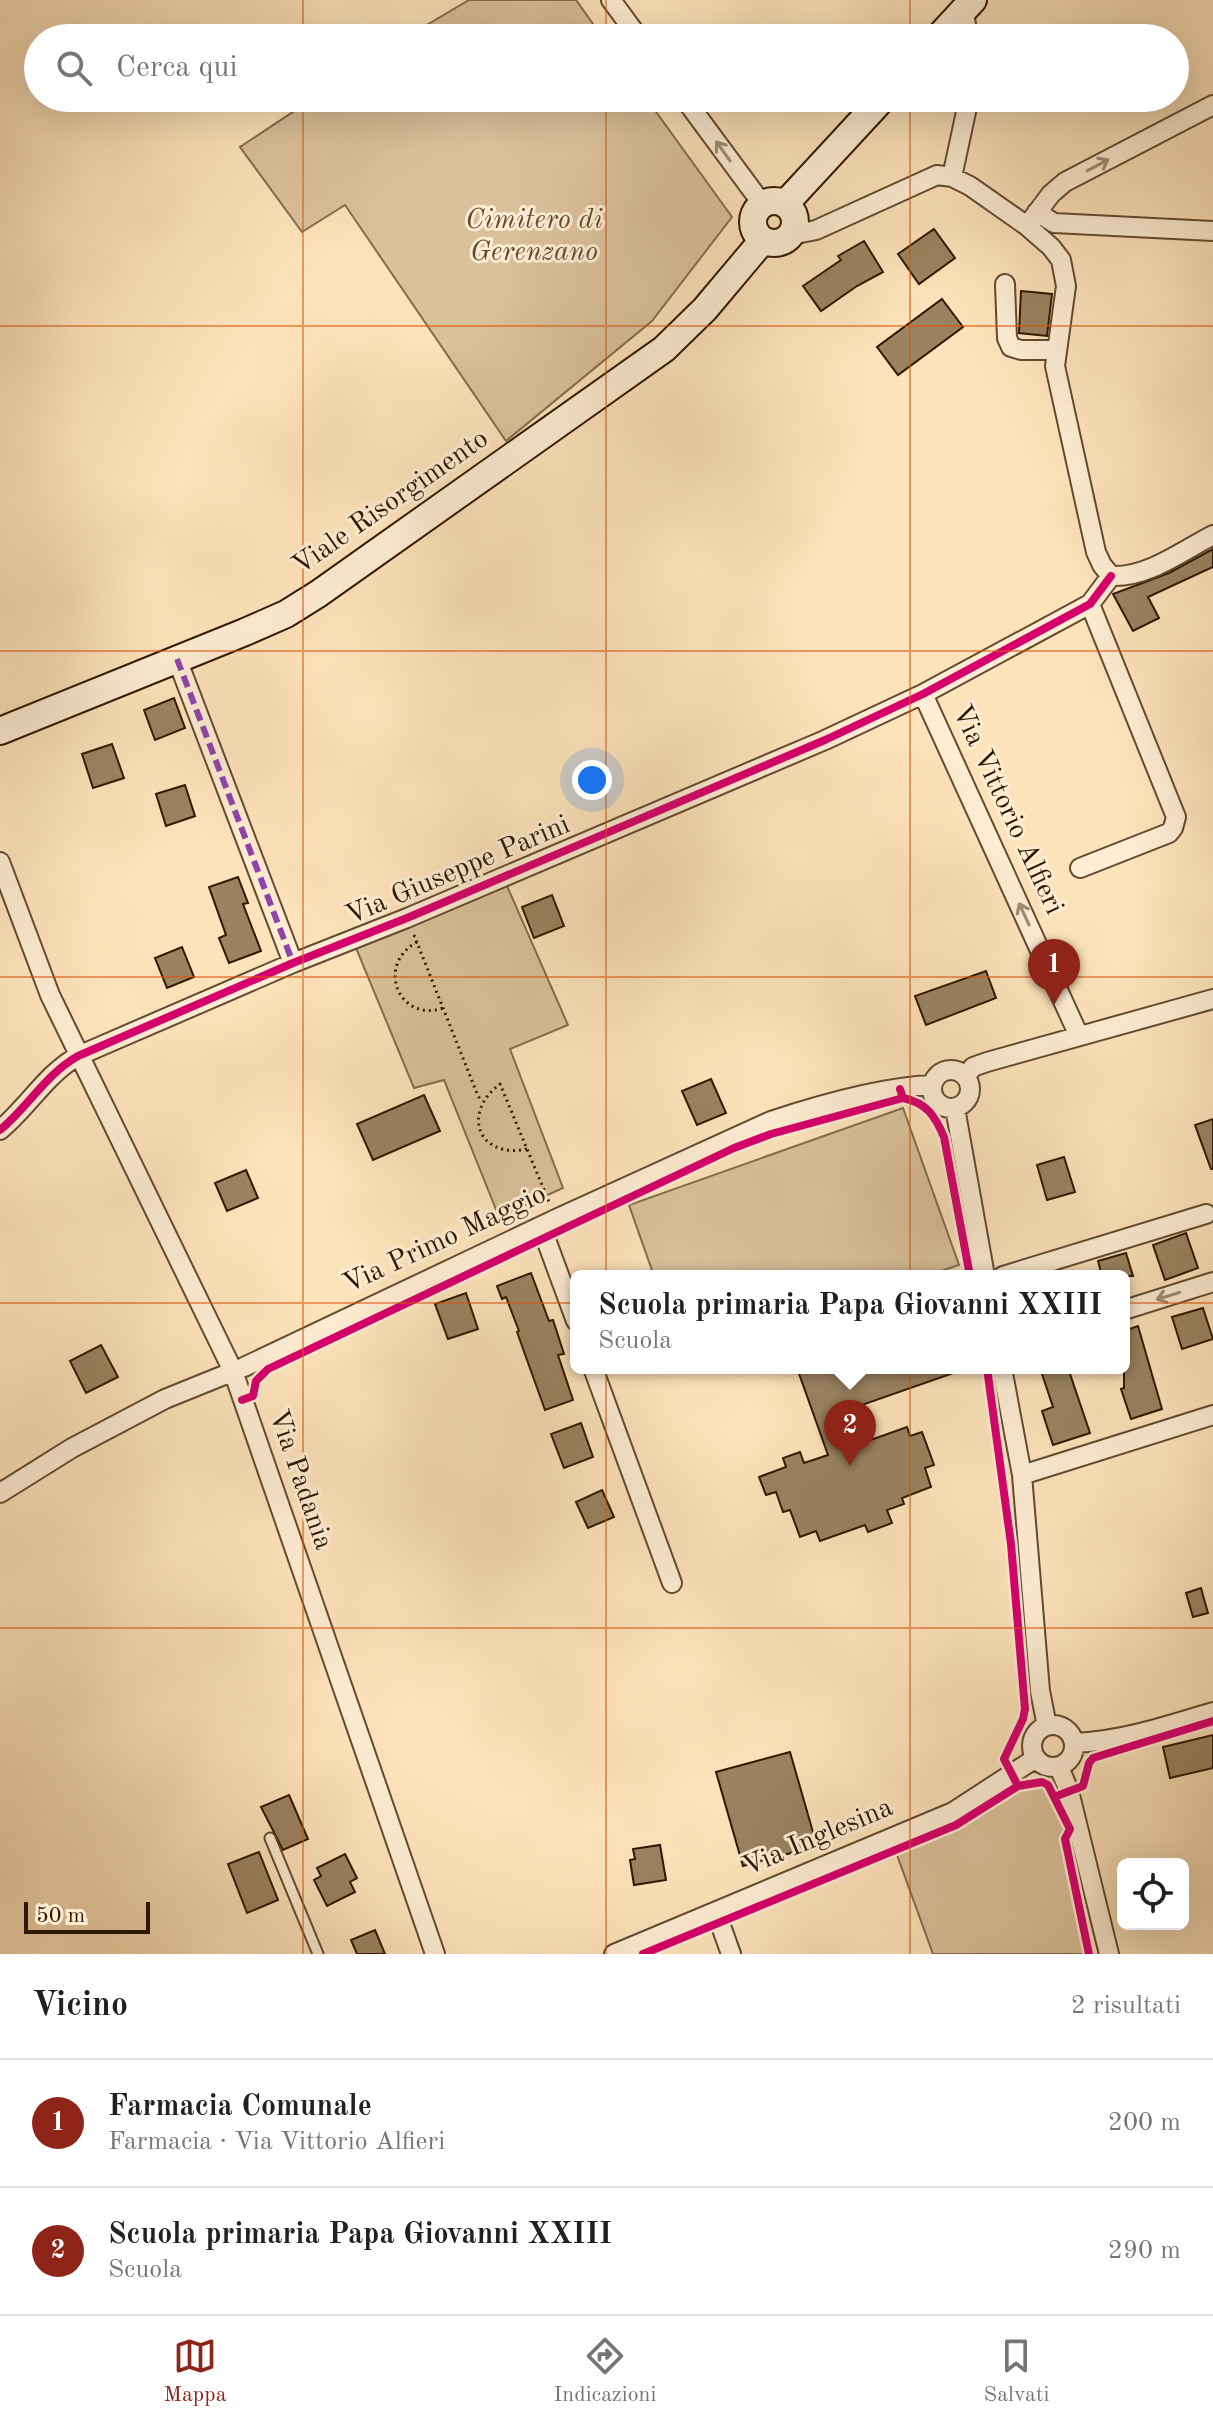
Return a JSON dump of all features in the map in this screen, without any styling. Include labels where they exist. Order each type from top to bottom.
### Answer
[{"type":"street","points":[[611,0],[629,24]]},
{"type":"street","points":[[949,24],[966,3]]},
{"type":"street","points":[[966,3],[967,24]]},
{"type":"street","points":[[1032,219],[1051,194],[1065,182],[1213,105]]},
{"type":"street","points":[[696,112],[774,204],[794,215],[795,222],[804,232]]},
{"type":"street","points":[[869,112],[774,204],[755,214],[753,226],[763,240],[781,242],[937,175],[952,177],[1032,219],[1054,223],[1213,231]]},
{"type":"street","points":[[952,177],[966,112]]},
{"type":"street","points":[[1032,219],[1061,260],[1064,270],[1066,286],[1055,366],[1096,552],[1102,565],[1111,576],[1126,577],[1141,573],[1213,535]]},
{"type":"street","name":"Viale Risorgimento","points":[[0,731],[272,620],[318,594],[640,368],[686,330],[763,240]]},
{"type":"street","points":[[1005,284],[1007,338],[1011,347],[1056,350]]},
{"type":"street","name":"Via Giuseppe Parini","points":[[0,1130],[16,1117],[51,1075],[78,1056],[825,740],[923,694],[1090,604],[1111,576]]},
{"type":"street","points":[[1080,868],[1169,833],[1176,817],[1090,604]]},
{"type":"street","points":[[177,659],[293,963]]},
{"type":"street","name":"Via Vittorio Alfieri","points":[[923,694],[1079,1036]]},
{"type":"street","name":"Via Padania","points":[[0,862],[50,995],[233,1371],[435,1954]]},
{"type":"street","points":[[966,1076],[973,1067],[987,1062],[1213,999]]},
{"type":"street","points":[[955,1070],[966,1076],[970,1093],[965,1103],[948,1108],[937,1102],[932,1085],[935,1079],[944,1071],[955,1070]]},
{"type":"street","name":"Via Primo Maggio","points":[[0,1493],[96,1434],[165,1399],[233,1371],[771,1121],[900,1088],[932,1085]]},
{"type":"street","points":[[955,1108],[984,1270]]},
{"type":"street","points":[[1023,1270],[1206,1214]]},
{"type":"street","points":[[548,1222],[570,1300]]},
{"type":"street","points":[[1130,1308],[1213,1282]]},
{"type":"street","points":[[595,1374],[672,1583]]},
{"type":"street","points":[[1003,1374],[1022,1475],[1040,1691],[1047,1726]]},
{"type":"street","points":[[1022,1475],[1213,1415]]},
{"type":"street","points":[[1074,1743],[1098,1742],[1155,1730],[1213,1712]]},
{"type":"street","points":[[1060,1726],[1067,1730],[1074,1743],[1071,1758],[1059,1767],[1047,1767],[1036,1758],[1033,1741],[1041,1729],[1060,1726]]},
{"type":"street","name":"Via Inglesina","points":[[614,1954],[953,1812],[1036,1758]]},
{"type":"street","points":[[1059,1767],[1069,1791],[1109,1954]]},
{"type":"street","points":[[716,1912],[731,1954]]},
{"type":"lane","points":[[270,1838],[318,1954]]},
{"type":"path","points":[[407,918],[482,1101]]},
{"type":"path","points":[[417,942],[399,956],[394,979],[398,993],[408,1004],[421,1010],[443,1008]]},
{"type":"path","points":[[527,1149],[511,1153],[499,1149],[481,1132],[478,1121],[482,1101],[500,1084],[527,1149],[548,1222]]},
{"type":"green space","points":[[469,0],[576,0],[593,24],[429,24]]},
{"type":"green space","name":"Cimitero di Gerenzano","points":[[293,112],[656,112],[732,217],[652,321],[506,441],[345,205],[302,232],[240,147]]},
{"type":"green space","points":[[507,886],[568,1025],[510,1049],[563,1188],[499,1217],[444,1080],[414,1088],[356,948]]},
{"type":"green space","points":[[903,1108],[959,1265],[944,1270],[652,1270],[629,1205]]},
{"type":"green space","points":[[1021,1787],[1046,1787],[1067,1829],[1061,1838],[1088,1954],[933,1954],[897,1855],[986,1813]]},
{"type":"building","points":[[934,229],[955,258],[919,284],[898,254]]},
{"type":"building","points":[[864,241],[883,272],[821,311],[803,286],[841,260],[838,256]]},
{"type":"building","points":[[1021,291],[1052,294],[1047,336],[1019,333]]},
{"type":"building","points":[[942,299],[963,327],[898,375],[877,347]]},
{"type":"building","points":[[1213,549],[1213,567],[1148,597],[1159,618],[1133,631],[1113,594],[1169,573]]},
{"type":"building","points":[[174,698],[185,728],[155,740],[144,710]]},
{"type":"building","points":[[112,744],[124,778],[93,788],[82,754]]},
{"type":"building","points":[[185,785],[195,816],[166,826],[156,794]]},
{"type":"building","points":[[238,877],[248,903],[243,904],[261,951],[229,963],[219,938],[226,935],[209,887]]},
{"type":"building","points":[[552,895],[564,926],[534,938],[522,907]]},
{"type":"building","points":[[182,947],[194,977],[167,988],[155,958]]},
{"type":"building","points":[[986,971],[996,998],[926,1025],[915,996]]},
{"type":"building","points":[[711,1079],[726,1113],[697,1125],[682,1091]]},
{"type":"building","points":[[424,1095],[440,1131],[373,1160],[357,1124]]},
{"type":"building","points":[[1213,1119],[1213,1169],[1211,1169],[1195,1125]]},
{"type":"building","points":[[1064,1157],[1075,1192],[1047,1200],[1037,1165]]},
{"type":"building","points":[[246,1170],[258,1198],[227,1211],[215,1183]]},
{"type":"building","points":[[1186,1233],[1198,1268],[1165,1280],[1153,1245]]},
{"type":"building","points":[[1126,1253],[1133,1276],[1130,1276],[1130,1270],[1100,1270],[1098,1261]]},
{"type":"building","points":[[531,1273],[549,1321],[553,1320],[564,1354],[558,1355],[573,1400],[545,1410],[506,1297],[502,1299],[497,1286]]},
{"type":"building","points":[[466,1293],[478,1329],[448,1339],[435,1304]]},
{"type":"building","points":[[1203,1308],[1213,1339],[1182,1349],[1172,1317]]},
{"type":"building","points":[[1138,1326],[1162,1409],[1131,1419],[1121,1389],[1124,1388],[1124,1374],[1130,1374],[1130,1329]]},
{"type":"building","points":[[101,1345],[118,1377],[86,1393],[70,1361]]},
{"type":"building","points":[[799,1374],[951,1374],[853,1408],[865,1442],[907,1427],[910,1436],[922,1432],[934,1465],[925,1468],[931,1487],[902,1498],[904,1504],[887,1510],[892,1523],[868,1532],[865,1525],[820,1541],[816,1531],[800,1537],[790,1510],[783,1512],[776,1492],[766,1495],[759,1477],[786,1467],[783,1458],[800,1452],[804,1463],[828,1455]]},
{"type":"building","points":[[1042,1374],[1070,1374],[1090,1433],[1053,1445],[1042,1411],[1053,1407]]},
{"type":"building","points":[[581,1423],[593,1457],[564,1468],[551,1434]]},
{"type":"building","points":[[602,1490],[614,1517],[588,1528],[576,1502]]},
{"type":"building","points":[[1201,1588],[1208,1613],[1193,1617],[1186,1593]]},
{"type":"building","points":[[1213,1735],[1213,1768],[1170,1778],[1163,1747]]},
{"type":"building","points":[[790,1752],[817,1846],[743,1866],[716,1772]]},
{"type":"building","points":[[289,1795],[308,1839],[283,1850],[261,1807]]},
{"type":"building","points":[[660,1845],[666,1880],[634,1885],[630,1860],[635,1859],[633,1849]]},
{"type":"building","points":[[259,1852],[278,1900],[247,1913],[228,1864]]},
{"type":"building","points":[[345,1854],[357,1878],[350,1882],[355,1892],[327,1906],[314,1880],[321,1876],[317,1868]]},
{"type":"building","points":[[375,1930],[385,1954],[357,1954],[351,1940]]},
{"type":"marked path","points":[[177,659],[293,963]]},
{"type":"cycle path","points":[[0,1130],[56,1072],[78,1056],[825,740],[923,694],[1090,604],[1111,576]]},
{"type":"cycle path","points":[[900,1089],[903,1098],[918,1103],[929,1112],[944,1137],[969,1270]]},
{"type":"cycle path","points":[[242,1400],[253,1396],[256,1381],[268,1369],[734,1148],[771,1134],[903,1098]]},
{"type":"cycle path","points":[[988,1374],[1011,1544],[1025,1709],[1004,1759],[1018,1786]]},
{"type":"cycle path","points":[[643,1954],[956,1825],[1018,1786],[1042,1782],[1048,1785],[1054,1797],[1083,1786],[1093,1758],[1213,1721]]},
{"type":"cycle path","points":[[1054,1797],[1070,1829],[1065,1839],[1089,1954]]},
{"type":"place","name":"Farmacia Comunale","points":[[1054,1005]]},
{"type":"place","name":"Scuola primaria Papa Giovanni XXIII","points":[[850,1466]]}]
